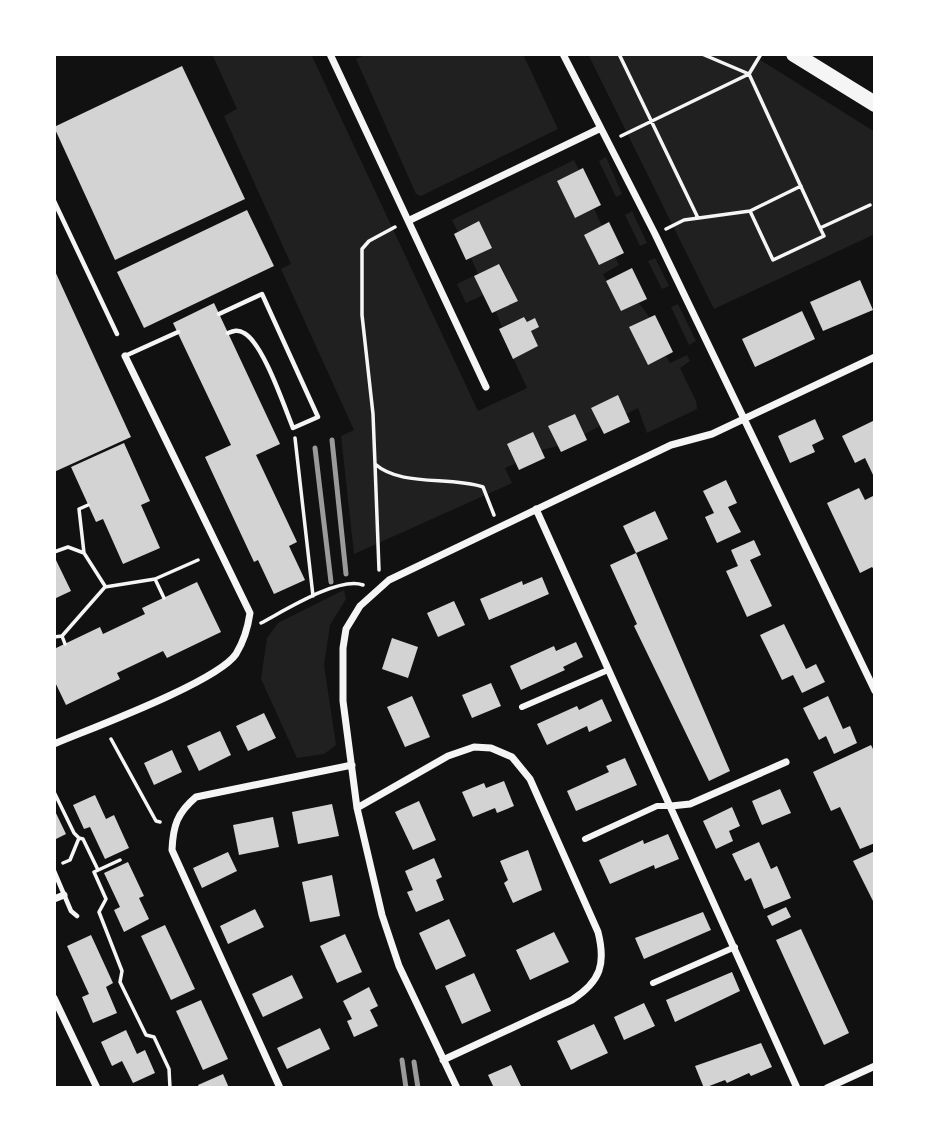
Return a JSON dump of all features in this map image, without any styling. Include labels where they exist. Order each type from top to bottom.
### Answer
[{"type":"highway","points":[[794,54],[875,104]]},
{"type":"street","points":[[330,54],[486,387]]},
{"type":"street","points":[[563,54],[655,234],[875,691]]},
{"type":"street","points":[[410,220],[599,129]]},
{"type":"street","points":[[54,744],[213,676],[236,655],[247,630],[250,613],[125,356]]},
{"type":"street","points":[[457,1088],[399,966],[382,915],[357,808],[343,701],[343,648],[346,629],[360,606],[380,587],[499,526],[671,445],[712,434],[875,357]]},
{"type":"street","points":[[536,509],[797,1088]]},
{"type":"street","points":[[522,707],[608,670]]},
{"type":"street","points":[[357,808],[448,756],[474,747],[491,748],[512,757],[530,779],[598,932],[603,953],[599,971],[588,989],[443,1060]]},
{"type":"street","points":[[585,838],[657,806],[690,804],[786,762]]},
{"type":"street","points":[[280,1088],[172,850],[173,823],[184,807],[196,797],[352,765]]},
{"type":"street","points":[[54,899],[64,895]]},
{"type":"street","points":[[653,983],[735,947]]},
{"type":"street","points":[[54,998],[97,1088]]},
{"type":"street","points":[[827,1088],[875,1066]]},
{"type":"lane","points":[[54,201],[117,334]]},
{"type":"lane","points":[[219,314],[262,294],[317,417],[293,428],[257,347],[245,333],[236,330],[228,333]]},
{"type":"lane","points":[[125,356],[178,332]]},
{"type":"lane","points":[[54,871],[77,916]]},
{"type":"path","points":[[619,54],[698,218]]},
{"type":"path","points":[[702,54],[749,74],[824,236],[773,260],[750,211]]},
{"type":"path","points":[[608,142],[749,74],[761,54]]},
{"type":"path","points":[[655,234],[684,220],[750,211],[801,187]]},
{"type":"path","points":[[820,228],[870,205]]},
{"type":"path","points":[[380,587],[373,414],[362,315],[362,248],[369,241],[410,220]]},
{"type":"path","points":[[293,428],[313,596]]},
{"type":"path","points":[[375,464],[387,474],[467,482],[482,487],[499,526]]},
{"type":"path","points":[[88,505],[79,509],[84,553],[105,587]]},
{"type":"path","points":[[54,552],[68,547],[84,553]]},
{"type":"path","points":[[54,638],[62,636],[105,587],[155,579],[198,561]]},
{"type":"path","points":[[155,579],[164,598]]},
{"type":"path","points":[[273,617],[313,596],[353,582],[362,584],[372,594]]},
{"type":"path","points":[[62,636],[65,644]]},
{"type":"path","points":[[111,739],[156,821],[160,822]]},
{"type":"path","points":[[54,792],[74,833],[83,839],[98,870]]},
{"type":"path","points":[[58,865],[70,860],[79,838]]},
{"type":"path","points":[[120,860],[94,872],[106,899],[99,912],[122,971],[120,982],[146,1035],[154,1037],[169,1069],[170,1088]]},
{"type":"shaded area","points":[[212,54],[311,54],[478,411],[527,388],[513,358],[538,346],[531,331],[539,327],[535,319],[527,322],[524,317],[502,327],[496,312],[517,300],[500,264],[478,274],[471,258],[492,248],[478,222],[458,232],[452,220],[574,160],[579,170],[557,181],[575,218],[594,209],[602,226],[584,235],[615,257],[619,265],[603,274],[621,311],[639,303],[650,318],[630,328],[647,364],[666,356],[670,363],[687,355],[690,361],[680,368],[696,401],[697,409],[647,433],[638,408],[626,414],[618,396],[592,408],[600,426],[584,434],[575,414],[549,426],[558,446],[541,450],[533,432],[507,444],[516,463],[505,468],[512,483],[354,554],[341,436],[354,430],[281,269],[291,264],[224,116],[237,109]]},
{"type":"shaded area","points":[[367,54],[523,54],[558,129],[421,196],[416,194],[356,59]]},
{"type":"shaded area","points":[[588,54],[751,54],[875,132],[875,234],[714,309]]},
{"type":"shaded area","points":[[606,157],[622,194],[616,197],[599,161]]},
{"type":"shaded area","points":[[632,211],[647,243],[640,246],[625,215]]},
{"type":"shaded area","points":[[655,258],[669,286],[662,289],[648,261]]},
{"type":"shaded area","points":[[474,276],[483,295],[466,303],[457,284]]},
{"type":"shaded area","points":[[678,304],[696,341],[689,345],[671,307]]},
{"type":"shaded area","points":[[344,590],[346,599],[330,625],[324,665],[336,745],[324,754],[297,758],[261,679],[267,638],[278,623]]},
{"type":"building","points":[[182,66],[245,199],[115,260],[54,127]]},
{"type":"building","points":[[583,168],[601,205],[575,218],[557,181]]},
{"type":"building","points":[[247,210],[274,266],[144,328],[117,272]]},
{"type":"building","points":[[479,221],[492,248],[466,260],[454,234]]},
{"type":"building","points":[[609,222],[624,253],[599,265],[584,235]]},
{"type":"building","points":[[499,264],[518,301],[492,313],[474,276]]},
{"type":"building","points":[[632,268],[647,299],[621,311],[606,281]]},
{"type":"building","points":[[54,269],[131,437],[54,472]]},
{"type":"building","points":[[860,280],[873,310],[823,331],[810,302]]},
{"type":"building","points":[[214,303],[280,444],[256,455],[297,542],[289,546],[305,580],[274,594],[258,560],[254,562],[205,457],[231,445],[173,323]]},
{"type":"building","points":[[802,311],[815,339],[755,367],[742,339]]},
{"type":"building","points":[[655,315],[673,352],[648,365],[629,327]]},
{"type":"building","points":[[524,317],[527,322],[535,318],[539,327],[531,331],[538,346],[513,359],[499,329]]},
{"type":"building","points":[[618,395],[630,422],[604,434],[591,408]]},
{"type":"building","points":[[575,414],[587,440],[561,452],[548,426]]},
{"type":"building","points":[[815,419],[824,439],[812,445],[815,452],[790,463],[778,436]]},
{"type":"building","points":[[875,420],[875,479],[865,458],[855,463],[842,436]]},
{"type":"building","points":[[533,432],[545,458],[519,470],[507,444]]},
{"type":"building","points":[[124,443],[150,501],[141,505],[160,548],[123,564],[103,519],[96,522],[71,467]]},
{"type":"building","points":[[726,480],[737,503],[728,507],[741,532],[717,543],[705,517],[714,513],[703,491]]},
{"type":"building","points":[[859,488],[865,500],[875,495],[875,571],[872,567],[860,573],[827,503]]},
{"type":"building","points":[[655,511],[668,539],[636,553],[623,526]]},
{"type":"building","points":[[754,540],[761,555],[750,560],[772,606],[747,617],[726,571],[738,566],[731,550]]},
{"type":"building","points":[[636,553],[730,771],[709,781],[634,626],[637,624],[610,565]]},
{"type":"building","points":[[54,556],[71,591],[54,599]]},
{"type":"building","points":[[542,577],[549,594],[489,620],[480,599],[522,581],[523,585]]},
{"type":"building","points":[[197,582],[221,632],[167,658],[163,651],[117,673],[120,679],[66,705],[54,680],[54,649],[100,627],[103,634],[145,614],[142,608]]},
{"type":"building","points":[[454,601],[465,625],[438,637],[427,613]]},
{"type":"building","points":[[784,624],[806,669],[816,664],[825,682],[802,693],[793,675],[782,680],[760,635]]},
{"type":"building","points":[[392,638],[418,647],[408,678],[382,669]]},
{"type":"building","points":[[576,642],[583,657],[563,667],[565,670],[521,690],[510,666],[554,646],[556,651]]},
{"type":"building","points":[[491,683],[501,706],[472,718],[462,695]]},
{"type":"building","points":[[412,696],[430,737],[405,747],[387,707]]},
{"type":"building","points":[[828,696],[843,729],[850,726],[857,743],[834,754],[826,736],[819,740],[803,708]]},
{"type":"building","points":[[602,699],[612,721],[589,732],[587,726],[547,745],[537,724],[577,706],[579,710]]},
{"type":"building","points":[[264,713],[276,738],[248,751],[236,726]]},
{"type":"building","points":[[220,731],[231,755],[199,771],[187,746]]},
{"type":"building","points":[[871,745],[875,753],[875,843],[860,849],[840,807],[831,811],[813,772]]},
{"type":"building","points":[[172,750],[182,772],[154,785],[144,763]]},
{"type":"building","points":[[625,758],[637,785],[576,811],[567,791],[609,772],[606,766]]},
{"type":"building","points":[[504,781],[514,806],[497,813],[495,808],[473,817],[462,792],[484,783],[486,788]]},
{"type":"building","points":[[780,789],[791,813],[762,825],[752,801]]},
{"type":"building","points":[[95,795],[106,819],[114,815],[129,848],[105,859],[90,827],[84,829],[73,805]]},
{"type":"building","points":[[419,801],[436,840],[413,850],[395,812]]},
{"type":"building","points":[[332,804],[339,836],[298,844],[292,812]]},
{"type":"building","points":[[732,807],[740,826],[729,831],[733,841],[716,849],[703,821]]},
{"type":"building","points":[[54,809],[66,834],[54,840]]},
{"type":"building","points":[[273,817],[279,847],[239,855],[233,825]]},
{"type":"building","points":[[668,834],[679,859],[655,869],[654,865],[610,884],[599,860],[643,840],[644,844]]},
{"type":"building","points":[[759,842],[771,869],[777,866],[791,898],[764,909],[751,878],[745,881],[732,854]]},
{"type":"building","points":[[528,850],[542,890],[513,903],[504,883],[508,880],[500,861]]},
{"type":"building","points":[[875,851],[875,905],[853,861]]},
{"type":"building","points":[[228,852],[237,871],[202,888],[193,868]]},
{"type":"building","points":[[434,858],[442,877],[436,880],[444,900],[416,912],[407,892],[413,890],[405,871]]},
{"type":"building","points":[[128,862],[144,896],[139,898],[149,919],[124,932],[114,910],[120,907],[104,873]]},
{"type":"building","points":[[332,875],[340,916],[310,922],[302,882]]},
{"type":"building","points":[[786,907],[791,917],[772,926],[767,916]]},
{"type":"building","points":[[255,909],[264,927],[228,944],[220,926]]},
{"type":"building","points":[[703,912],[711,930],[644,959],[635,938]]},
{"type":"building","points":[[449,919],[466,956],[436,970],[419,933]]},
{"type":"building","points":[[165,925],[195,989],[171,1000],[141,936]]},
{"type":"building","points":[[801,929],[849,1033],[824,1045],[776,940]]},
{"type":"building","points":[[554,932],[569,962],[530,980],[516,950]]},
{"type":"building","points":[[345,934],[362,972],[337,983],[320,946]]},
{"type":"building","points":[[91,935],[113,983],[106,987],[117,1013],[93,1023],[82,997],[89,994],[67,946]]},
{"type":"building","points":[[732,972],[740,991],[675,1022],[666,1000]]},
{"type":"building","points":[[474,973],[491,1011],[462,1024],[445,986]]},
{"type":"building","points":[[292,975],[303,998],[263,1017],[252,994]]},
{"type":"building","points":[[369,987],[378,1006],[370,1010],[378,1026],[354,1037],[347,1021],[352,1019],[343,1001]]},
{"type":"building","points":[[201,1000],[228,1059],[203,1070],[176,1011]]},
{"type":"building","points":[[644,1003],[655,1026],[624,1040],[614,1017]]},
{"type":"building","points":[[594,1024],[608,1053],[571,1070],[557,1041]]},
{"type":"building","points":[[320,1028],[330,1049],[287,1069],[277,1048]]},
{"type":"building","points":[[126,1030],[137,1054],[145,1050],[155,1073],[133,1083],[122,1061],[112,1066],[101,1042]]},
{"type":"building","points":[[761,1043],[772,1067],[751,1076],[749,1073],[727,1083],[725,1080],[704,1088],[695,1066]]},
{"type":"building","points":[[511,1065],[522,1088],[494,1088],[488,1075]]},
{"type":"building","points":[[223,1074],[229,1088],[199,1088],[198,1085]]},
{"type":"railway","points":[[332,440],[346,574]]},
{"type":"railway","points":[[315,448],[331,582]]},
{"type":"railway","points":[[402,1060],[406,1088]]},
{"type":"railway","points":[[414,1062],[418,1088]]}]
